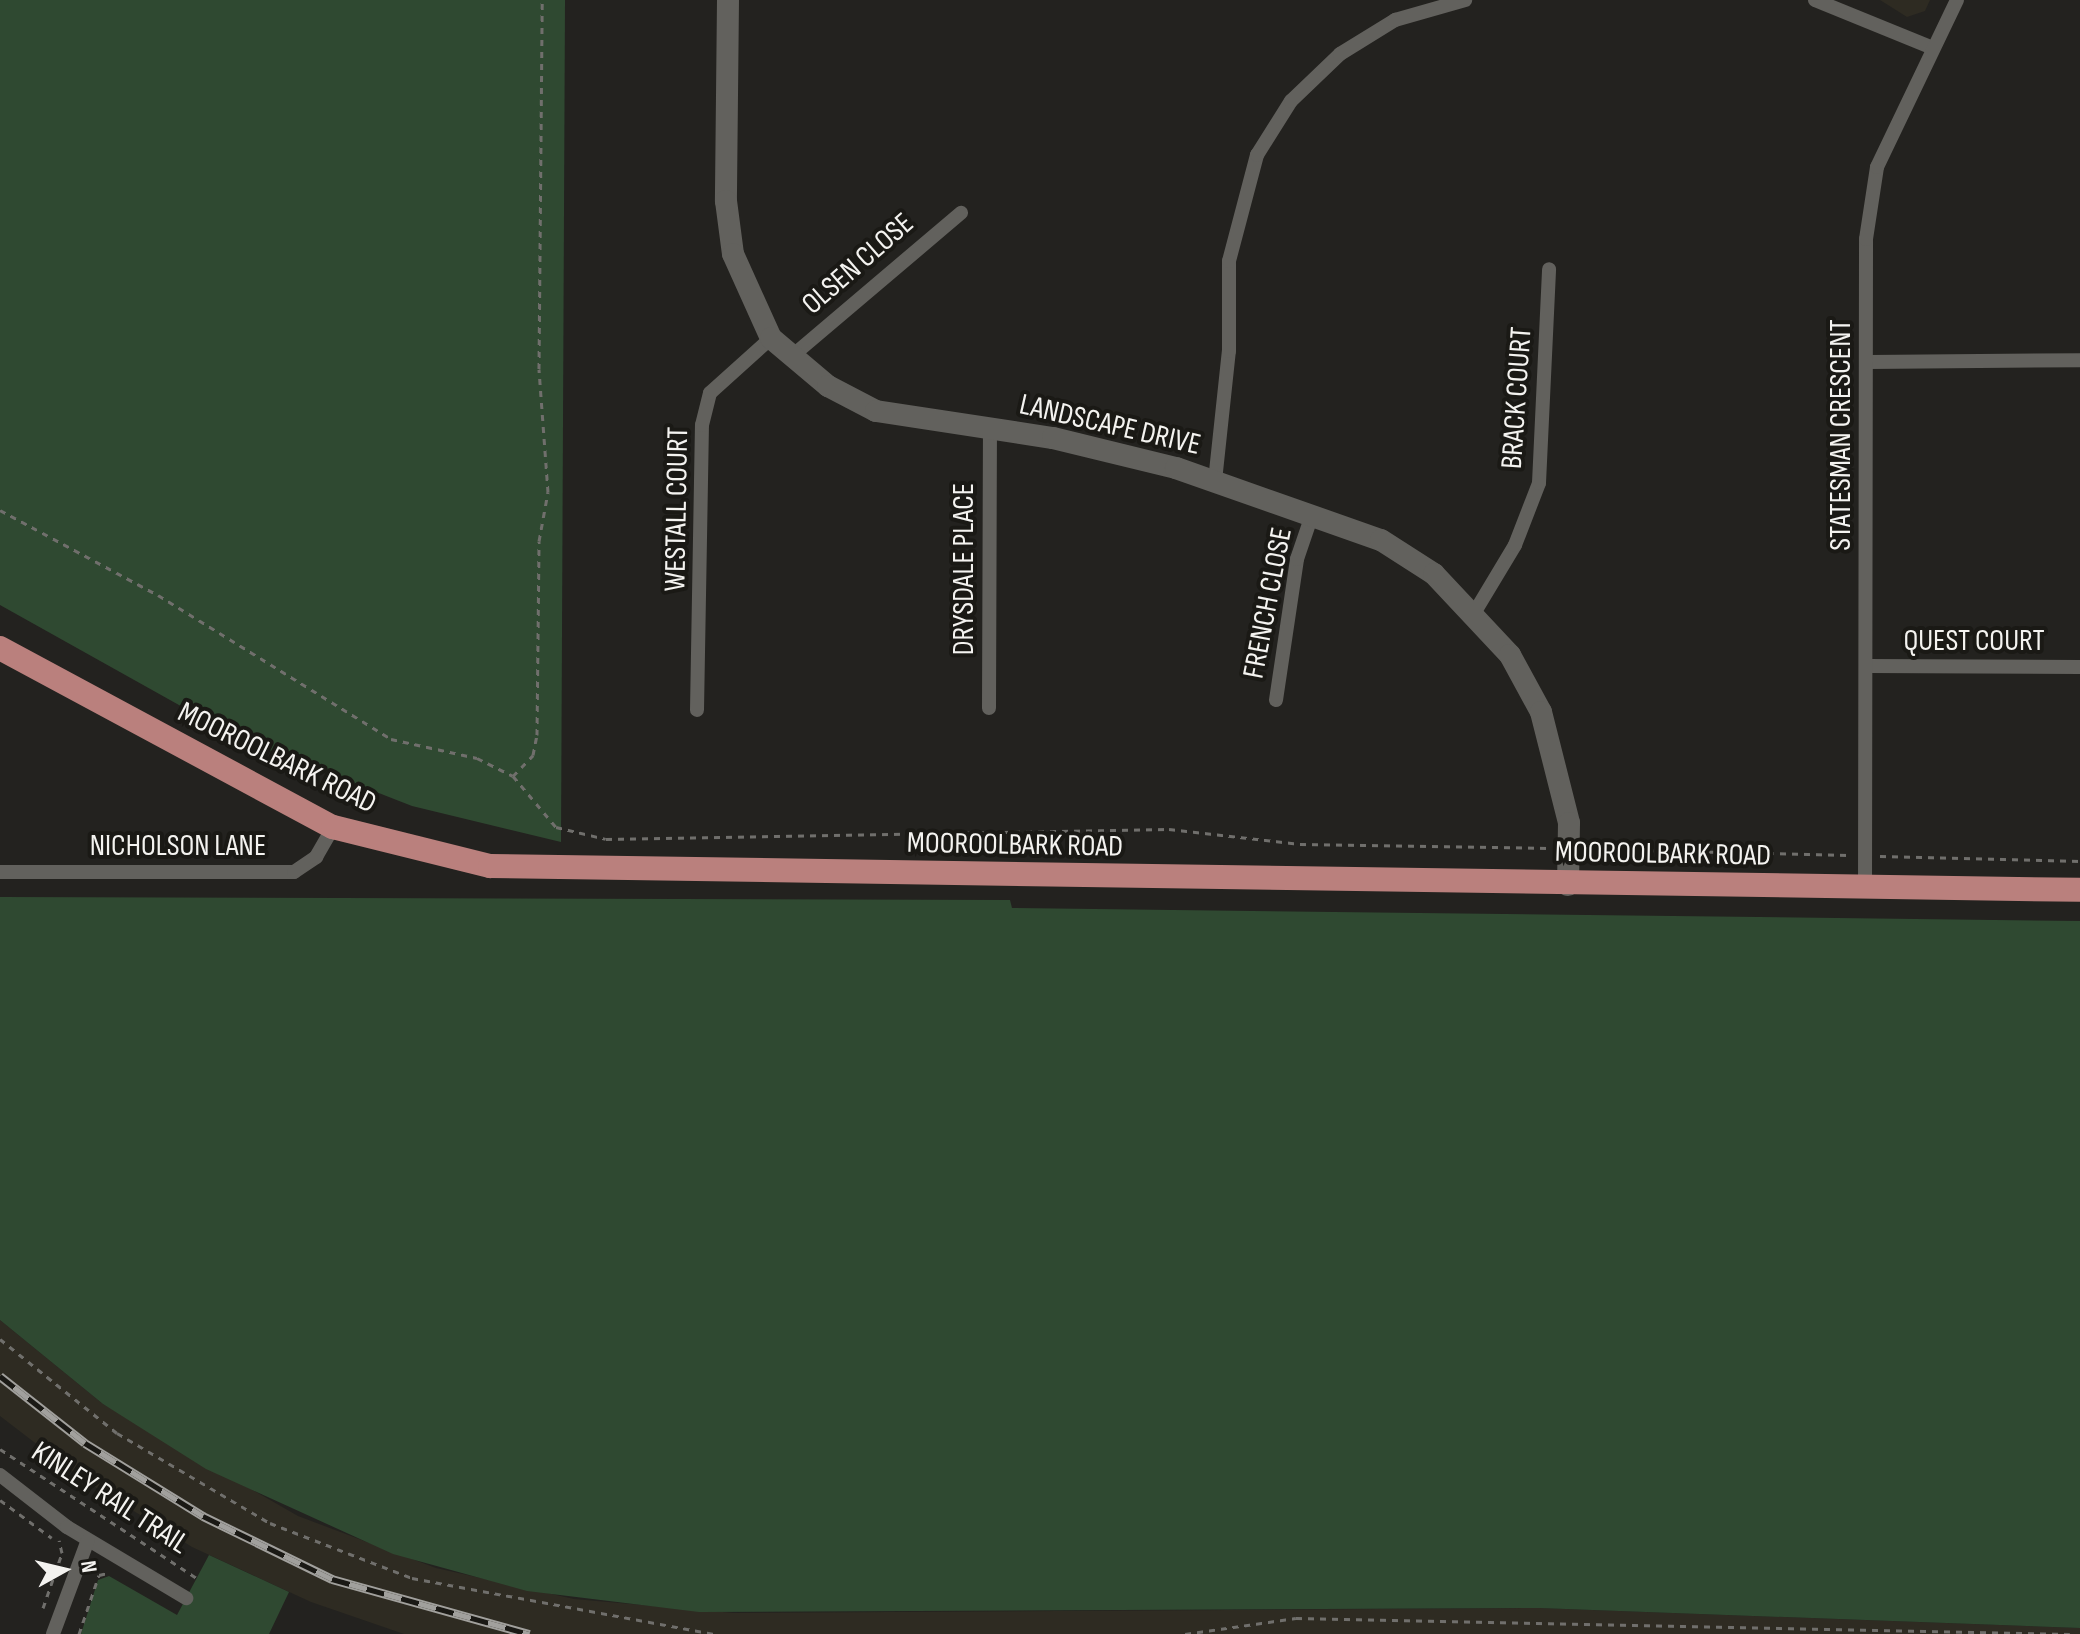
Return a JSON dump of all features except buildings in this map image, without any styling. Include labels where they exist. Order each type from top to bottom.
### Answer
[{"type":"main road","name":"MOOROOLBARK ROAD","points":[[0,648],[333,827],[428,856],[551,869],[2080,890]]},
{"type":"street","name":"LANDSCAPE DRIVE","points":[[728,0],[728,214],[733,254],[771,338],[791,357],[876,411],[1108,450],[1215,481],[1381,540],[1476,610],[1541,712],[1561,774],[1570,849],[1568,885]]},
{"type":"street","points":[[1215,481],[1225,415],[1229,261],[1257,155],[1291,101],[1340,54],[1395,20],[1465,0]]},
{"type":"street","points":[[1815,0],[1930,47]]},
{"type":"street","name":"STATESMAN CRESCENT","points":[[1865,889],[1869,362],[1866,239],[1877,167],[1930,47],[1957,0]]},
{"type":"street","name":"OLSEN CLOSE","points":[[791,357],[961,213]]},
{"type":"street","name":"BRACK COURT","points":[[1476,610],[1515,545],[1539,483],[1549,269]]},
{"type":"street","name":"WESTALL COURT","points":[[697,710],[702,425],[710,393],[771,338]]},
{"type":"street","points":[[1869,362],[2080,360]]},
{"type":"street","name":"DRYSDALE PLACE","points":[[989,708],[990,429]]},
{"type":"street","name":"FRENCH CLOSE","points":[[1276,700],[1297,559],[1312,515]]},
{"type":"street","name":"QUEST COURT","points":[[1867,666],[2080,667]]},
{"type":"street","name":"NICHOLSON LANE","points":[[0,872],[294,872],[316,857],[333,827]]},
{"type":"street","points":[[0,1475],[88,1540],[186,1598]]},
{"type":"street","points":[[53,1634],[88,1540]]},
{"type":"path","points":[[513,776],[533,755],[537,735],[539,541],[548,492],[539,369],[542,0]]},
{"type":"path","points":[[0,510],[158,595],[391,739],[477,758],[513,776],[556,827],[606,839],[1169,829],[1300,844],[2080,861]]},
{"type":"path","points":[[0,1339],[117,1433],[270,1523],[412,1578],[714,1634]]},
{"type":"path","name":"KINLEY RAIL TRAIL","points":[[0,1449],[198,1579]]},
{"type":"path","points":[[39,1621],[62,1553],[58,1542]]},
{"type":"path","points":[[79,1634],[99,1575],[109,1572]]},
{"type":"path","points":[[1185,1634],[1296,1618],[2070,1634]]},
{"type":"shaded area","points":[[1880,0],[1930,0],[1925,11],[1907,17]]},
{"type":"shaded area","points":[[0,1320],[103,1404],[298,1516],[436,1568],[574,1599],[734,1613],[1539,1608],[2080,1628],[2080,1634],[404,1634],[311,1602],[192,1547],[82,1479],[0,1416]]},
{"type":"green space","points":[[0,0],[565,0],[561,842],[412,806],[238,738],[0,605]]},
{"type":"green space","points":[[0,897],[1010,900],[1012,908],[2080,921],[2080,1628],[1539,1608],[699,1612],[527,1591],[393,1554],[206,1469],[103,1404],[0,1320]]},
{"type":"green space","points":[[209,1555],[289,1592],[269,1634],[81,1634],[98,1580],[109,1576],[177,1615]]},
{"type":"railway","points":[[0,1376],[85,1443],[203,1516],[332,1579],[529,1634]]}]
